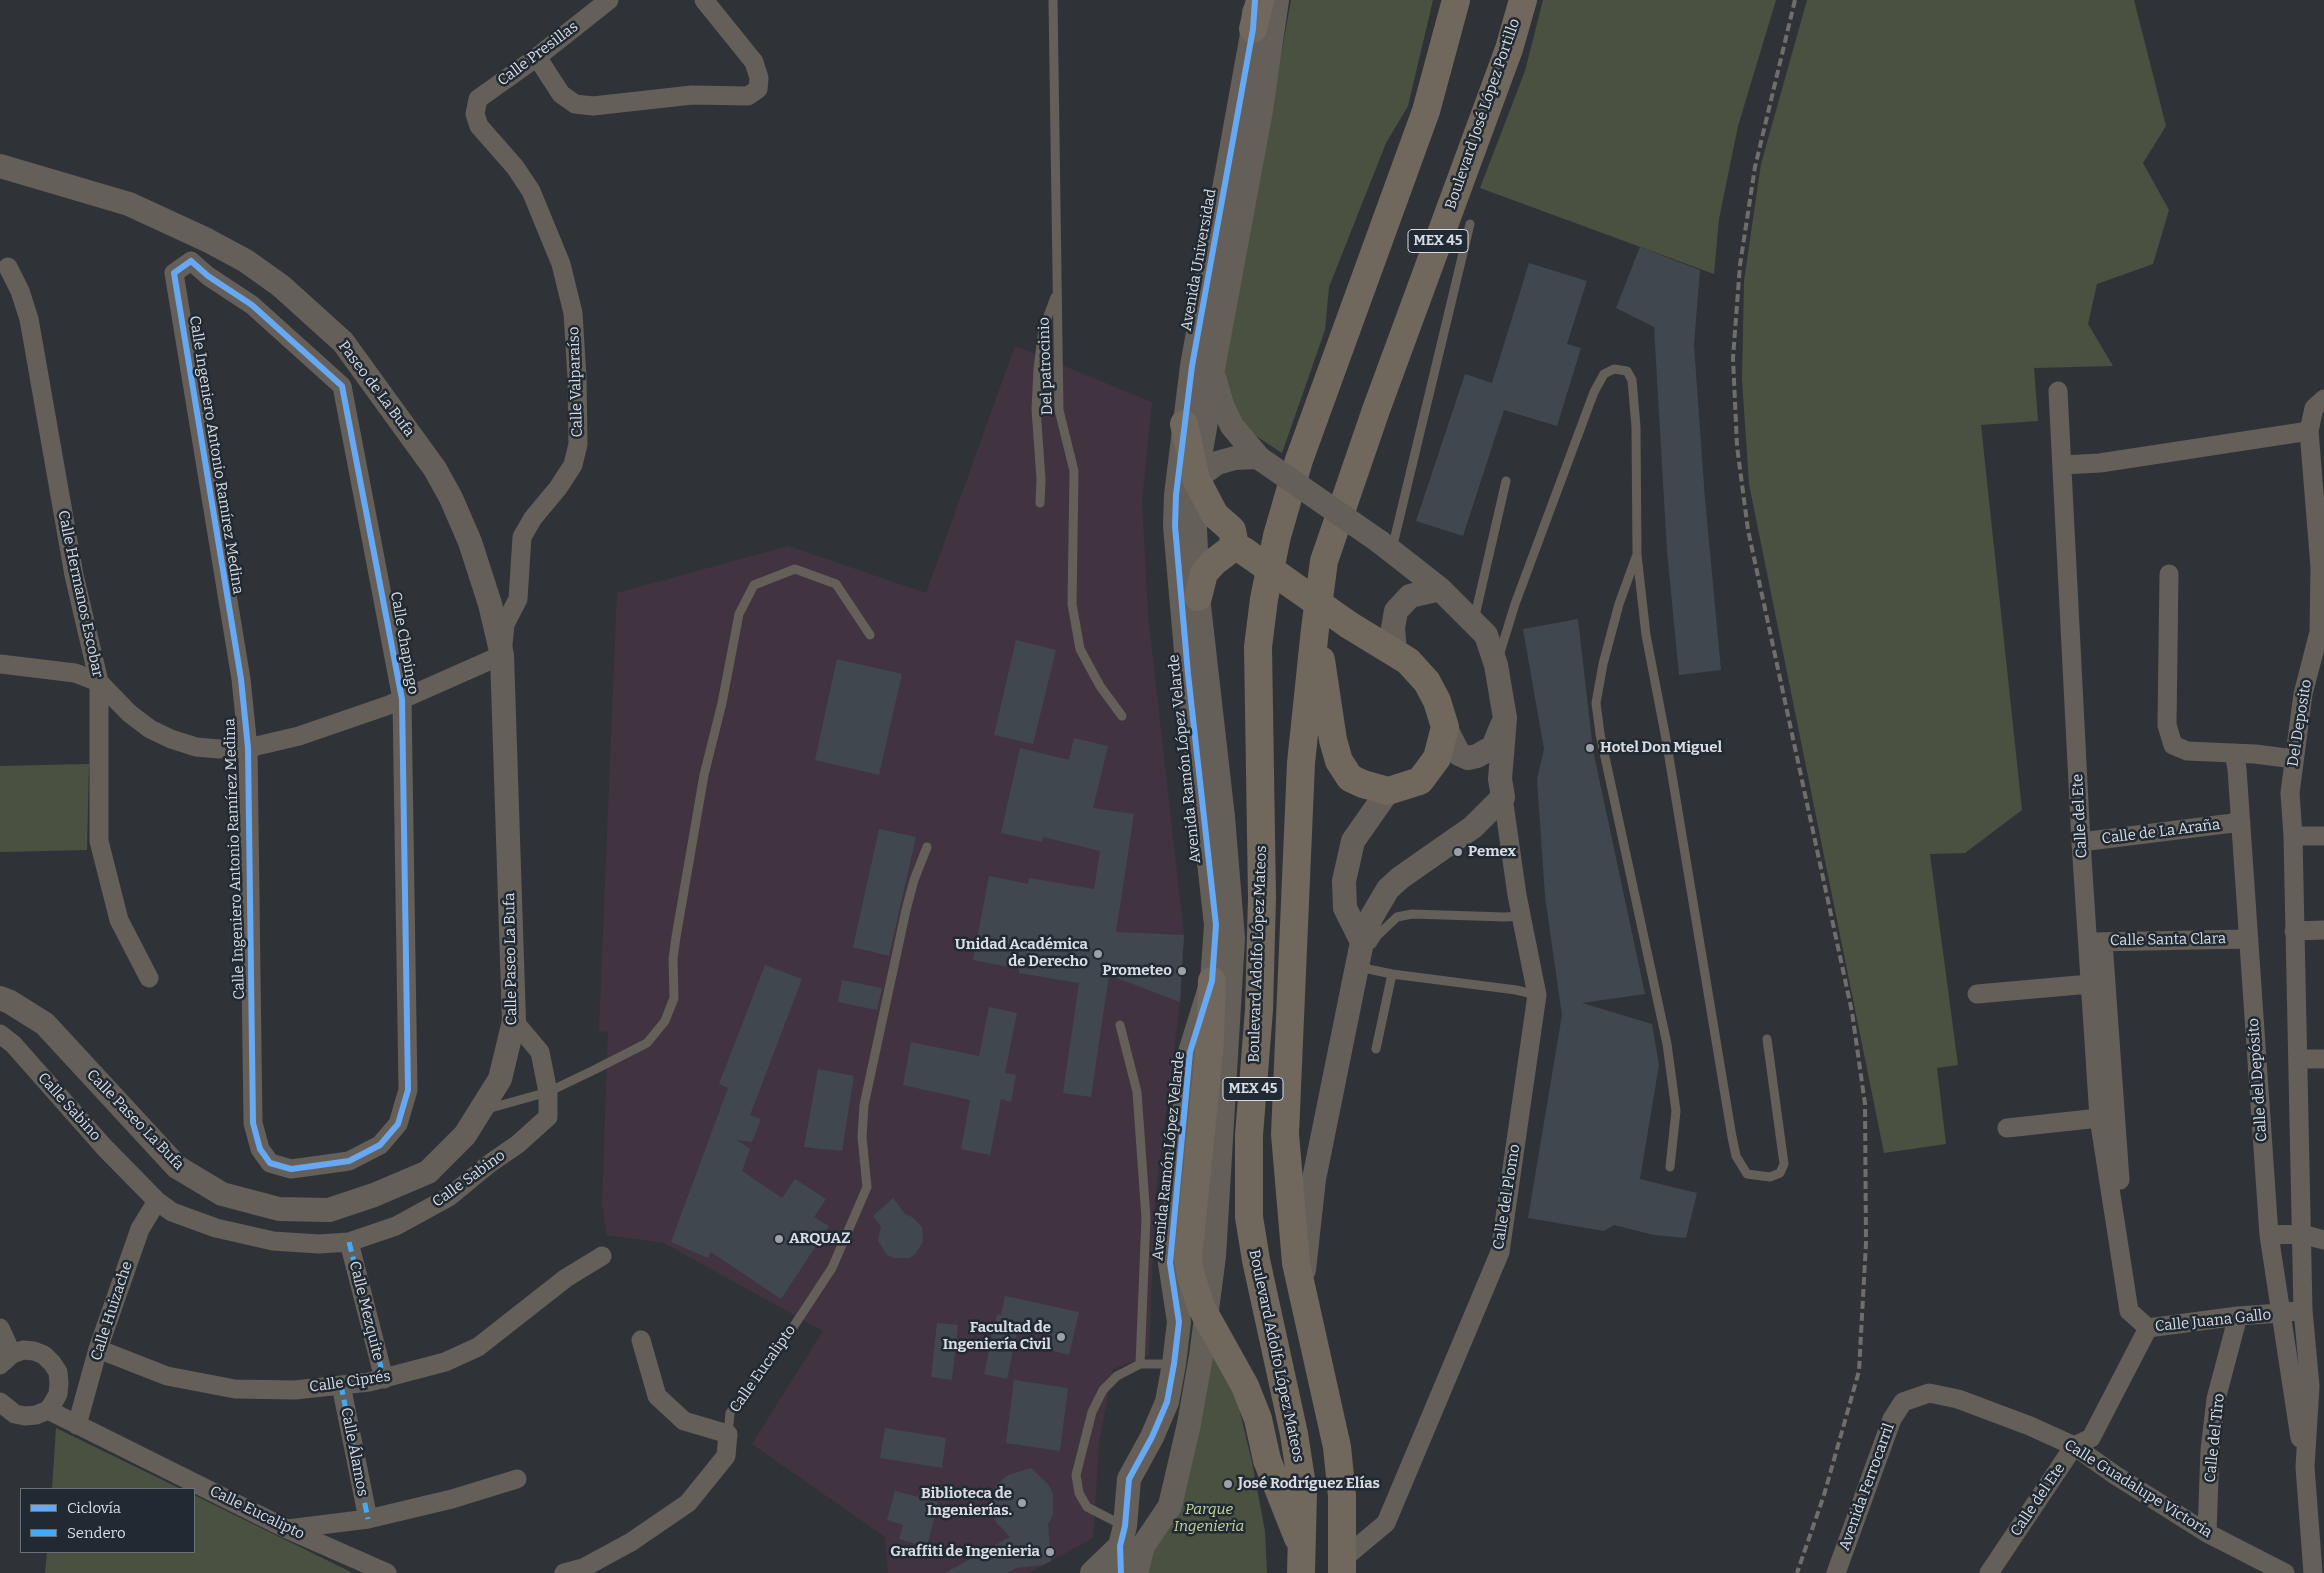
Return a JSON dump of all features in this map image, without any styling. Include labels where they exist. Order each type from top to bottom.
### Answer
[{"type":"main road","points":[[1253,29],[1260,0]]},
{"type":"main road","name":"Boulevard Adolfo López Mateos","points":[[1302,1561],[1303,1492],[1298,1459],[1256,1260],[1249,1217],[1249,1135],[1259,1010],[1262,897],[1258,647],[1264,599],[1277,536],[1299,460],[1426,111],[1456,0]]},
{"type":"main road","name":"Boulevard José López Portillo","points":[[1315,629],[1324,561],[1350,482],[1509,50],[1523,0]]},
{"type":"main road","points":[[1184,424],[1186,487],[1232,530],[1240,548],[1349,625],[1408,661],[1427,682],[1437,701],[1445,727],[1437,758],[1420,781],[1388,791],[1350,778],[1339,761],[1333,740],[1327,690],[1315,629]]},
{"type":"main road","points":[[1198,597],[1204,573],[1214,562],[1240,548]]},
{"type":"main road","name":"MEX 45","points":[[1315,629],[1301,763],[1286,1134],[1296,1263],[1337,1447],[1342,1496],[1343,1566]]},
{"type":"main road","points":[[1212,981],[1210,1048],[1188,1258],[1201,1306],[1245,1386],[1258,1419],[1267,1460],[1302,1561]]},
{"type":"street","name":"Calle Presillas","points":[[475,114],[478,99],[537,57],[608,0]]},
{"type":"street","points":[[537,57],[561,94],[575,104],[593,106],[692,95],[748,96],[758,89],[759,78],[754,62],[704,0]]},
{"type":"street","name":"Avenida Universidad","points":[[1184,424],[1192,366],[1253,29],[1254,0]]},
{"type":"street","points":[[1185,527],[1186,487],[1205,428],[1213,369],[1261,110],[1277,0]]},
{"type":"street","name":"Calle Valparaíso","points":[[475,114],[479,126],[514,167],[531,191],[561,264],[573,313],[577,377],[578,444],[573,465],[558,488],[533,518],[522,537],[518,599],[505,624],[502,655]]},
{"type":"street","name":"Paseo de La Bufa","points":[[0,166],[130,204],[207,240],[246,261],[281,286],[343,342],[435,469],[451,498],[470,542],[487,595],[502,655]]},
{"type":"street","name":"Calle Chapingo","points":[[174,273],[191,261],[208,276],[252,305],[342,386],[402,699],[408,1090],[398,1124],[380,1145],[349,1160],[291,1169],[270,1163],[260,1149]]},
{"type":"street","name":"Calle Hermanos Escobar","points":[[8,267],[20,291],[29,319],[74,575],[99,682],[99,841],[119,920],[149,978]]},
{"type":"street","name":"Calle Ingeniero Antonio Ramírez Medina","points":[[174,273],[240,679],[248,748],[253,1123],[260,1149]]},
{"type":"street","points":[[1213,369],[1222,405],[1232,426],[1258,457],[1386,547],[1440,589],[1486,635],[1496,666],[1505,718],[1500,779],[1503,796],[1473,827],[1400,878],[1388,889],[1376,907],[1362,942],[1314,1179],[1302,1287]]},
{"type":"street","name":"Calle del Ete","points":[[2058,391],[2081,842],[2096,942],[2122,1201],[2117,1241]]},
{"type":"street","name":"Del Deposito","points":[[2293,836],[2290,793],[2294,759],[2315,678],[2319,632],[2320,567],[2309,431],[2314,408],[2324,399]]},
{"type":"street","points":[[2062,465],[2100,463],[2309,431]]},
{"type":"street","points":[[1186,487],[1217,462],[1235,458],[1258,457]]},
{"type":"street","name":"Avenida Ramón López Velarde","points":[[1136,1573],[1143,1546],[1170,1506],[1189,1424],[1201,1356],[1214,1256],[1233,938],[1223,816],[1198,597],[1185,527]]},
{"type":"street","name":"Avenida Ramón López Velarde","points":[[1121,1573],[1129,1479],[1152,1437],[1166,1402],[1174,1364],[1179,1322],[1170,1263],[1189,1061],[1212,981],[1216,925],[1188,674],[1185,527]]},
{"type":"street","points":[[2169,574],[2167,725],[2173,745],[2188,751],[2294,759]]},
{"type":"street","points":[[1395,653],[1393,628],[1396,611],[1410,596],[1440,589]]},
{"type":"street","points":[[0,664],[75,673],[99,682],[129,713],[150,729],[171,740],[196,747],[248,748],[299,736],[402,699],[502,655]]},
{"type":"street","name":"Calle Paseo La Bufa","points":[[0,998],[10,1002],[45,1024],[177,1168],[222,1194],[279,1209],[328,1210],[374,1195],[428,1172],[465,1135],[500,1079],[514,1021],[502,655]]},
{"type":"street","points":[[1445,727],[1458,754],[1468,758],[1477,756],[1493,746],[1505,718]]},
{"type":"street","name":"Calle del Depósito","points":[[2234,753],[2237,769],[2269,1235],[2294,1405],[2306,1467]]},
{"type":"street","points":[[1362,942],[1344,908],[1344,882],[1354,841],[1388,791]]},
{"type":"street","name":"Calle del Plomo","points":[[1343,1566],[1386,1523],[1500,1252],[1537,995],[1521,916],[1503,796]]},
{"type":"street","name":"Calle de La Araña","points":[[2081,842],[2240,822]]},
{"type":"street","points":[[2293,836],[2324,836]]},
{"type":"street","name":"Calle del Depósito","points":[[2293,836],[2303,1310],[2310,1386],[2306,1467],[2313,1573]]},
{"type":"street","points":[[2294,931],[2324,930]]},
{"type":"street","name":"Calle Santa Clara","points":[[2096,942],[2249,939]]},
{"type":"street","name":"Calle del Ete","points":[[2096,942],[2090,984],[2099,1118],[2129,1311]]},
{"type":"street","points":[[1978,994],[2090,984]]},
{"type":"street","name":"Calle Sabino","points":[[0,1034],[13,1044],[104,1147],[157,1201],[172,1212],[216,1228],[263,1239],[319,1244],[349,1242],[396,1226],[448,1197],[488,1164],[518,1144],[548,1117],[548,1092],[540,1052],[514,1021]]},
{"type":"street","points":[[2298,1059],[2324,1058]]},
{"type":"street","points":[[2007,1128],[2099,1118]]},
{"type":"street","name":"Calle Huizache","points":[[77,1425],[98,1350],[140,1229],[157,1201]]},
{"type":"street","points":[[2269,1235],[2302,1234],[2324,1240]]},
{"type":"street","name":"Calle Mezquite","points":[[349,1242],[384,1379]]},
{"type":"street","name":"Calle Ciprés","points":[[98,1350],[167,1376],[235,1389],[295,1390],[384,1379],[445,1362],[478,1347],[566,1278],[602,1256]]},
{"type":"street","name":"Calle Juana Gallo","points":[[2129,1311],[2148,1328],[2238,1316],[2280,1314],[2303,1310]]},
{"type":"street","name":"Calle del Tiro","points":[[2207,1533],[2210,1450],[2216,1399],[2238,1316]]},
{"type":"street","points":[[0,1328],[6,1359],[23,1350],[34,1351],[44,1355],[58,1372],[59,1383],[58,1394],[48,1410],[36,1415],[25,1416],[15,1414],[0,1402]]},
{"type":"street","name":"Calle del Ete","points":[[1989,1573],[2074,1446],[2090,1438],[2148,1328]]},
{"type":"street","points":[[641,1340],[657,1396],[684,1422],[728,1434]]},
{"type":"street","name":"Calle Álamos","points":[[340,1385],[368,1519]]},
{"type":"street","name":"Calle Guadalupe Victoria","points":[[1903,1402],[1929,1393],[1958,1399],[2030,1426],[2074,1446],[2115,1475],[2207,1533],[2285,1573]]},
{"type":"street","points":[[1166,1402],[1189,1424]]},
{"type":"street","name":"Avenida Ferrocarril","points":[[1836,1573],[1892,1419],[1903,1402]]},
{"type":"street","name":"Calle Eucalipto","points":[[48,1410],[287,1529],[387,1573]]},
{"type":"street","name":"Calle Eucalipto","points":[[564,1573],[583,1568],[631,1542],[688,1503],[726,1456],[728,1434]]},
{"type":"street","points":[[287,1529],[368,1519],[452,1499],[517,1479]]},
{"type":"street","points":[[1092,1573],[1123,1536]]},
{"type":"lane","name":"Del patrocinio","points":[[1054,0],[1059,410],[1074,470],[1072,604],[1080,649],[1100,686],[1122,716]]},
{"type":"lane","points":[[1386,547],[1470,224]]},
{"type":"lane","points":[[1040,503],[1041,478],[1036,409],[1038,369],[1044,329],[1057,290]]},
{"type":"lane","points":[[1496,666],[1515,604],[1594,392],[1604,374],[1614,368],[1627,371],[1632,380],[1636,427],[1637,555],[1646,635],[1666,739],[1734,1146],[1736,1156],[1747,1174],[1770,1177],[1780,1173],[1784,1164],[1767,1039]]},
{"type":"lane","points":[[1474,622],[1506,481]]},
{"type":"lane","points":[[1637,555],[1619,604],[1603,664],[1596,703],[1600,734],[1668,1044],[1676,1111],[1670,1167]]},
{"type":"lane","points":[[480,1112],[548,1092],[647,1043],[665,1021],[674,998],[673,960],[676,937],[704,775],[722,703],[740,614],[754,584],[795,569],[836,584],[870,635]]},
{"type":"lane","name":"Calle Eucalipto","points":[[728,1434],[730,1413],[790,1332],[832,1268],[868,1187],[862,1137],[864,1105],[906,910],[914,880],[928,847]]},
{"type":"lane","points":[[1368,969],[1371,946],[1377,936],[1397,917],[1412,914],[1505,918],[1521,916]]},
{"type":"lane","points":[[1362,942],[1361,960],[1368,969],[1392,974],[1516,990],[1537,995]]},
{"type":"lane","points":[[1376,1049],[1392,974]]},
{"type":"lane","points":[[1120,1025],[1137,1092],[1146,1218],[1140,1364]]},
{"type":"lane","points":[[1123,1536],[1088,1507],[1079,1493],[1076,1474],[1092,1412],[1103,1390],[1117,1376],[1140,1364],[1174,1364]]},
{"type":"shaded area","points":[[1015,346],[1152,402],[1142,501],[1148,615],[1184,935],[1180,1002],[1155,1199],[1149,1355],[1113,1369],[1099,1442],[1093,1538],[1029,1573],[888,1573],[885,1537],[752,1444],[823,1331],[664,1243],[607,1235],[602,1205],[608,1032],[599,1031],[617,593],[788,546],[926,593]]},
{"type":"green space","points":[[1291,0],[1433,0],[1408,106],[1386,143],[1329,287],[1325,330],[1282,453],[1250,432],[1229,401],[1224,374]]},
{"type":"green space","points":[[1543,0],[1776,0],[1738,126],[1719,219],[1714,274],[1480,188],[1525,71]]},
{"type":"green space","points":[[1807,0],[2134,0],[2166,126],[2143,163],[2169,210],[2153,264],[2097,284],[2088,324],[2113,366],[2034,368],[2038,421],[1981,425],[2022,810],[1965,853],[1930,854],[1958,1065],[1937,1068],[1946,1144],[1884,1153],[1749,484],[1742,380],[1744,281],[1761,164]]},
{"type":"green space","points":[[89,764],[87,850],[0,852],[0,766]]},
{"type":"green space","name":"Parque Ingenieria","points":[[1205,1331],[1221,1359],[1239,1408],[1252,1462],[1265,1531],[1267,1573],[1139,1573]]},
{"type":"green space","points":[[56,1428],[179,1488],[52,1488]]},
{"type":"green space","points":[[195,1495],[353,1573],[45,1573],[47,1553],[195,1553]]},
{"type":"building","points":[[1640,247],[1700,270],[1694,345],[1705,499],[1721,670],[1679,675],[1667,551],[1654,327],[1616,308]]},
{"type":"building","points":[[1529,263],[1587,281],[1567,344],[1581,348],[1557,426],[1504,410],[1463,536],[1416,521],[1465,374],[1492,383]]},
{"type":"building","points":[[1578,619],[1593,750],[1645,994],[1582,1003],[1652,1024],[1659,1065],[1640,1179],[1697,1193],[1686,1238],[1654,1235],[1614,1225],[1604,1231],[1528,1218],[1562,1015],[1545,896],[1537,779],[1544,749],[1523,629]]},
{"type":"building","points":[[1016,640],[1056,650],[1033,744],[994,735]]},
{"type":"building","points":[[837,659],[902,674],[879,775],[815,760]]},
{"type":"building","points":[[1074,738],[1108,746],[1093,808],[1134,814],[1116,932],[1184,935],[1180,1002],[1109,975],[1091,1097],[1063,1093],[1079,983],[1019,973],[1019,969],[973,960],[989,876],[1028,884],[1029,878],[1094,889],[1100,851],[1043,837],[1042,842],[1001,833],[1020,748],[1069,760]]},
{"type":"building","points":[[879,829],[916,837],[889,956],[853,947]]},
{"type":"building","points":[[765,965],[802,979],[750,1115],[761,1119],[752,1142],[737,1140],[750,1149],[742,1171],[782,1198],[795,1179],[826,1199],[814,1217],[829,1226],[781,1299],[711,1252],[708,1258],[671,1242],[728,1088],[719,1084]]},
{"type":"building","points":[[842,980],[882,988],[877,1010],[838,1002]]},
{"type":"building","points":[[989,1007],[1017,1013],[1005,1073],[1016,1075],[1011,1102],[1001,1099],[990,1155],[961,1149],[970,1100],[903,1085],[911,1042],[979,1056]]},
{"type":"building","points":[[818,1069],[854,1076],[842,1151],[804,1147]]},
{"type":"building","points":[[893,1198],[905,1214],[912,1217],[922,1227],[923,1242],[915,1254],[909,1258],[894,1258],[887,1255],[878,1241],[881,1226],[873,1216]]},
{"type":"building","name":"Facultad de Ingeniería Civil","points":[[1005,1296],[1079,1312],[1069,1355],[1046,1349],[1050,1329],[1019,1322],[1007,1379],[984,1374],[997,1314],[1001,1315]]},
{"type":"building","points":[[937,1323],[958,1325],[952,1380],[931,1377]]},
{"type":"building","points":[[1014,1380],[1068,1388],[1060,1451],[1006,1443]]},
{"type":"building","points":[[885,1428],[946,1438],[942,1468],[880,1458]]},
{"type":"building","points":[[1031,1468],[1048,1484],[1053,1494],[1053,1515],[1048,1524],[1051,1561],[1043,1565],[1016,1568],[1007,1573],[945,1573],[1010,1537],[996,1522],[992,1513],[990,1502],[993,1491],[999,1482],[1008,1475]]},
{"type":"building","points":[[895,1491],[938,1502],[927,1547],[899,1539],[903,1525],[887,1520]]},
{"type":"railway","points":[[1795,0],[1755,167],[1740,265],[1733,358],[1737,446],[1748,530],[1852,1012],[1865,1104],[1866,1243],[1859,1371],[1824,1495],[1797,1573]]},
{"type":"marked path","points":[[349,1242],[384,1379]]},
{"type":"marked path","points":[[341,1385],[368,1519]]},
{"type":"cycle path","points":[[1121,1573],[1120,1546],[1125,1526],[1129,1479],[1152,1437],[1167,1402],[1174,1364],[1179,1322],[1170,1263],[1190,1052],[1212,981],[1216,925],[1188,674],[1175,526],[1176,495],[1192,366],[1253,29],[1255,0]]},
{"type":"cycle path","points":[[191,261],[208,276],[252,305],[342,386],[402,699],[408,1090],[398,1124],[380,1145],[349,1161],[291,1169],[270,1163],[260,1149],[253,1123],[248,748],[241,679],[174,273],[191,261]]},
{"type":"place","name":"Hotel Don Miguel","points":[[1590,748]]},
{"type":"place","name":"Pemex","points":[[1458,852]]},
{"type":"place","name":"Unidad Académica de Derecho","points":[[1098,954]]},
{"type":"place","name":"Prometeo","points":[[1182,971]]},
{"type":"place","name":"ARQUAZ","points":[[779,1239]]},
{"type":"place","name":"Facultad de Ingeniería Civil","points":[[1061,1337]]},
{"type":"place","name":"José Rodríguez Elías","points":[[1228,1484]]},
{"type":"place","name":"Biblioteca de Ingenierías.","points":[[1022,1503]]},
{"type":"place","name":"Graffiti de Ingenieria","points":[[1050,1552]]}]
